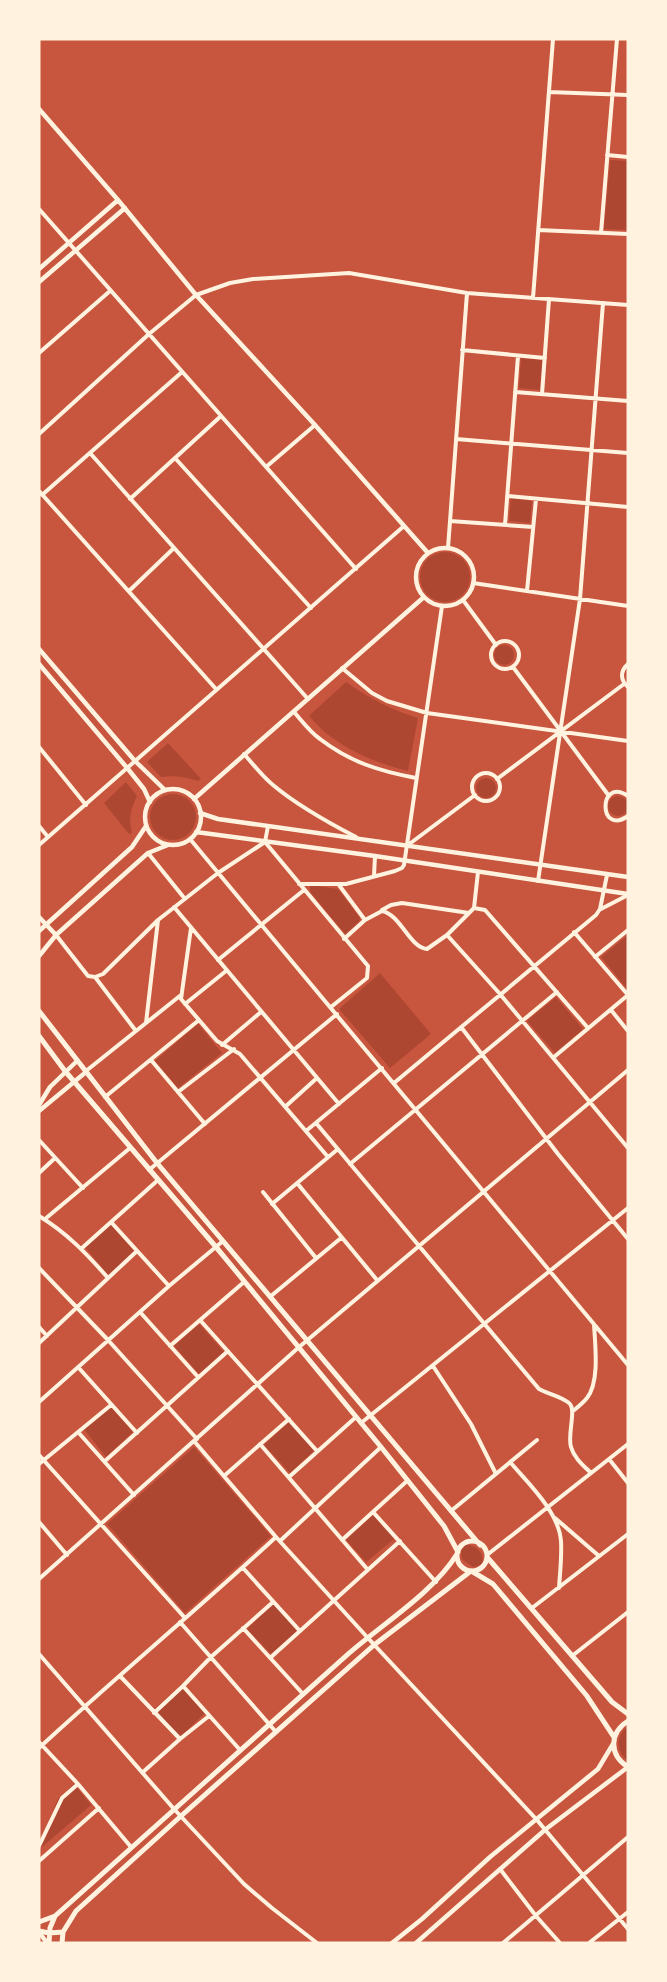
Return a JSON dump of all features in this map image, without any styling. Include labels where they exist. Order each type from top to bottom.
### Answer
[{"type":"main road","points":[[39,1011],[158,1163],[487,1556],[612,1702],[628,1714]]},
{"type":"main road","points":[[39,1036],[65,1071],[216,1247],[381,1447],[444,1526],[463,1566],[493,1584],[580,1687],[614,1737]]},
{"type":"main road","points":[[39,1922],[55,1916],[303,1694],[436,1582],[447,1571],[459,1547],[470,1541],[480,1545]]},
{"type":"main road","points":[[62,1943],[63,1932],[76,1911],[374,1645],[472,1571],[482,1569],[487,1556]]},
{"type":"main road","points":[[628,1721],[621,1725],[613,1744],[617,1758],[628,1767]]},
{"type":"main road","points":[[48,1943],[50,1928],[55,1916]]},
{"type":"main road","points":[[39,1931],[63,1932]]},
{"type":"street","points":[[533,298],[553,39]]},
{"type":"street","points":[[601,233],[617,39]]},
{"type":"street","points":[[549,92],[628,95]]},
{"type":"street","points":[[39,109],[196,295],[315,425],[428,554]]},
{"type":"street","points":[[607,155],[628,157]]},
{"type":"street","points":[[39,269],[118,200]]},
{"type":"street","points":[[39,282],[124,208]]},
{"type":"street","points":[[39,209],[356,569]]},
{"type":"street","points":[[538,230],[628,234]]},
{"type":"street","points":[[39,434],[149,334],[196,295],[216,287],[253,279],[349,273],[467,293],[628,305]]},
{"type":"street","points":[[39,353],[110,291]]},
{"type":"street","points":[[448,548],[467,293]]},
{"type":"street","points":[[542,394],[549,299]]},
{"type":"street","points":[[538,882],[580,599],[603,303]]},
{"type":"street","points":[[462,350],[545,358]]},
{"type":"street","points":[[505,525],[518,356]]},
{"type":"street","points":[[182,372],[41,493],[216,690]]},
{"type":"street","points":[[515,392],[628,401]]},
{"type":"street","points":[[130,499],[221,416]]},
{"type":"street","points":[[266,467],[315,425]]},
{"type":"street","points":[[456,439],[628,453]]},
{"type":"street","points":[[90,453],[308,699]]},
{"type":"street","points":[[175,458],[311,608]]},
{"type":"street","points":[[507,496],[628,507]]},
{"type":"street","points":[[526,591],[536,499]]},
{"type":"street","points":[[450,521],[533,527]]},
{"type":"street","points":[[39,845],[404,526]]},
{"type":"street","points":[[129,591],[174,548]]},
{"type":"street","points":[[448,548],[466,557],[473,573],[473,583],[463,600],[442,606],[424,597],[419,589],[417,572],[419,564],[428,554],[437,549],[448,548]]},
{"type":"street","points":[[473,583],[628,606]]},
{"type":"street","points":[[194,799],[424,597]]},
{"type":"street","points":[[463,600],[496,645]]},
{"type":"street","points":[[299,884],[339,885],[402,868],[405,861],[442,606]]},
{"type":"street","points":[[506,642],[516,646],[519,657],[513,667],[502,669],[493,662],[492,651],[496,645],[506,642]]},
{"type":"street","points":[[39,649],[135,761],[165,790]]},
{"type":"street","points":[[39,664],[128,769],[144,789],[150,801]]},
{"type":"street","points":[[497,779],[626,686],[622,673],[628,664]]},
{"type":"street","points":[[513,667],[609,796]]},
{"type":"street","points":[[342,669],[372,693],[387,701],[427,713],[628,741]]},
{"type":"street","points":[[294,712],[318,738],[345,756],[381,771],[416,778]]},
{"type":"street","points":[[39,747],[86,805]]},
{"type":"street","points":[[244,754],[271,784],[331,825],[360,839]]},
{"type":"street","points":[[487,773],[497,779],[500,789],[494,799],[484,801],[475,795],[472,784],[480,775],[487,773]]},
{"type":"street","points":[[39,956],[56,935],[148,853],[190,839],[196,832],[200,823],[200,813],[194,799],[178,789],[165,790],[156,795],[150,801],[145,813],[146,826],[155,838],[169,845]]},
{"type":"street","points":[[628,796],[620,792],[609,796],[605,802],[607,814],[616,820],[628,817]]},
{"type":"street","points":[[407,846],[475,795]]},
{"type":"street","points":[[200,813],[218,819],[628,877]]},
{"type":"street","points":[[39,826],[48,837]]},
{"type":"street","points":[[39,931],[132,847],[146,826]]},
{"type":"street","points":[[39,917],[56,935],[82,971],[88,976],[95,977],[102,974],[174,907],[218,873],[265,842],[268,826]]},
{"type":"street","points":[[196,832],[375,856],[628,895]]},
{"type":"street","points":[[190,839],[628,1365]]},
{"type":"street","points":[[265,842],[368,966],[368,978],[331,1007]]},
{"type":"street","points":[[148,853],[185,899]]},
{"type":"street","points":[[374,876],[375,856]]},
{"type":"street","points":[[382,911],[393,916],[423,949],[431,947],[447,935],[474,908],[478,872]]},
{"type":"street","points":[[600,909],[607,875]]},
{"type":"street","points":[[339,885],[365,920]]},
{"type":"street","points":[[218,960],[304,890]]},
{"type":"street","points":[[394,1083],[600,909],[628,895]]},
{"type":"street","points":[[344,939],[365,920],[391,905],[402,903],[469,913]]},
{"type":"street","points":[[174,907],[339,1104]]},
{"type":"street","points":[[474,908],[485,910],[588,1028]]},
{"type":"street","points":[[146,1023],[158,920]]},
{"type":"street","points":[[191,928],[181,999],[222,1045],[240,1054],[328,1157]]},
{"type":"street","points":[[595,957],[628,930]]},
{"type":"street","points":[[554,1058],[628,995],[574,932]]},
{"type":"street","points":[[447,935],[500,994],[628,1147]]},
{"type":"street","points":[[185,1004],[226,970]]},
{"type":"street","points":[[95,977],[136,1031]]},
{"type":"street","points":[[350,1164],[557,992]]},
{"type":"street","points":[[39,1111],[182,995]]},
{"type":"street","points":[[611,1010],[628,1031]]},
{"type":"street","points":[[222,1045],[261,1012]]},
{"type":"street","points":[[149,1170],[337,1014]]},
{"type":"street","points":[[105,1097],[199,1020]]},
{"type":"street","points":[[461,1027],[628,1239]]},
{"type":"street","points":[[178,1092],[234,1049]]},
{"type":"street","points":[[151,1060],[205,1124]]},
{"type":"street","points":[[39,1105],[50,1087],[77,1061]]},
{"type":"street","points":[[306,1131],[382,1068]]},
{"type":"street","points":[[39,1579],[298,1348],[628,1070]]},
{"type":"street","points":[[286,1106],[317,1078]]},
{"type":"street","points":[[316,1123],[539,1389],[568,1402],[573,1411]]},
{"type":"street","points":[[39,1140],[84,1188]]},
{"type":"street","points":[[45,1220],[130,1148]]},
{"type":"street","points":[[272,1204],[338,1149]]},
{"type":"street","points":[[39,1173],[55,1158]]},
{"type":"street","points":[[82,1248],[158,1180]]},
{"type":"street","points":[[297,1183],[377,1280]]},
{"type":"street","points":[[263,1192],[316,1258]]},
{"type":"street","points":[[361,1424],[628,1208]]},
{"type":"street","points":[[39,1216],[82,1248],[108,1278]]},
{"type":"street","points":[[111,1222],[169,1286]]},
{"type":"street","points":[[271,1296],[341,1238]]},
{"type":"street","points":[[39,1402],[169,1286],[224,1241]]},
{"type":"street","points":[[39,1343],[137,1251]]},
{"type":"street","points":[[39,1268],[108,1340],[196,1440],[278,1539],[367,1638],[546,1829],[628,1929]]},
{"type":"street","points":[[170,1346],[244,1282]]},
{"type":"street","points":[[140,1312],[198,1377]]},
{"type":"street","points":[[200,1320],[317,1451]]},
{"type":"street","points":[[591,1473],[571,1449],[569,1434],[573,1411],[588,1397],[592,1388],[596,1354],[594,1324]]},
{"type":"street","points":[[39,1327],[47,1336]]},
{"type":"street","points":[[105,1461],[228,1351]]},
{"type":"street","points":[[433,1366],[471,1424],[496,1474]]},
{"type":"street","points":[[78,1367],[137,1433]]},
{"type":"street","points":[[39,1391],[44,1397]]},
{"type":"street","points":[[39,1464],[111,1405]]},
{"type":"street","points":[[289,1477],[356,1417]]},
{"type":"street","points":[[225,1476],[289,1419]]},
{"type":"street","points":[[78,1432],[135,1495]]},
{"type":"street","points":[[451,1511],[537,1440]]},
{"type":"street","points":[[487,1556],[628,1443]]},
{"type":"street","points":[[260,1444],[368,1570]]},
{"type":"street","points":[[131,1847],[78,1784],[40,1745],[315,1508],[381,1447]]},
{"type":"street","points":[[39,1455],[185,1618]]},
{"type":"street","points":[[609,1459],[628,1483]]},
{"type":"street","points":[[510,1462],[548,1507],[554,1518],[561,1539],[559,1588]]},
{"type":"street","points":[[342,1540],[407,1481]]},
{"type":"street","points":[[373,1512],[436,1582]]},
{"type":"street","points":[[554,1518],[599,1556]]},
{"type":"street","points":[[39,1522],[67,1555]]},
{"type":"street","points":[[532,1608],[628,1534]]},
{"type":"street","points":[[270,1658],[400,1541]]},
{"type":"street","points":[[243,1568],[300,1631]]},
{"type":"street","points":[[154,1713],[211,1657],[273,1602]]},
{"type":"street","points":[[572,1656],[628,1612]]},
{"type":"street","points":[[180,1622],[276,1732]]},
{"type":"street","points":[[243,1628],[303,1694]]},
{"type":"street","points":[[39,1654],[174,1809],[244,1884],[317,1943]]},
{"type":"street","points":[[120,1676],[180,1739]]},
{"type":"street","points":[[183,1686],[240,1750]]},
{"type":"street","points":[[143,1772],[209,1716]]},
{"type":"street","points":[[392,1943],[490,1857],[598,1768],[613,1744]]},
{"type":"street","points":[[416,1943],[546,1829],[628,1767]]},
{"type":"street","points":[[39,1846],[62,1798],[78,1784]]},
{"type":"street","points":[[39,1861],[99,1808]]},
{"type":"street","points":[[503,1943],[628,1837]]},
{"type":"street","points":[[500,1869],[560,1943]]},
{"type":"street","points":[[590,1943],[628,1912]]},
{"type":"street","points":[[39,1931],[48,1943]]},
{"type":"shaded area","points":[[610,160],[628,161],[628,230],[604,229]]},
{"type":"shaded area","points":[[521,358],[542,360],[540,390],[519,388]]},
{"type":"shaded area","points":[[511,498],[532,501],[530,523],[509,521]]},
{"type":"shaded area","points":[[450,552],[463,559],[469,567],[469,587],[463,595],[455,601],[440,602],[427,595],[421,587],[420,572],[427,559],[435,553]]},
{"type":"shaded area","points":[[500,645],[508,645],[514,651],[514,659],[508,665],[500,665],[494,659],[494,651]]},
{"type":"shaded area","points":[[346,682],[380,703],[418,718],[408,771],[378,762],[348,748],[324,732],[309,716]]},
{"type":"shaded area","points":[[168,743],[201,779],[198,781],[171,776],[161,777],[147,762]]},
{"type":"shaded area","points":[[482,778],[490,778],[496,784],[496,792],[490,798],[482,798],[476,792],[476,784]]},
{"type":"shaded area","points":[[126,782],[137,796],[131,814],[132,833],[129,834],[104,803]]},
{"type":"shaded area","points":[[173,794],[189,801],[196,817],[189,833],[173,840],[157,833],[150,817],[157,801]]},
{"type":"shaded area","points":[[614,796],[622,796],[628,802],[628,810],[622,816],[614,816],[608,810],[608,802]]},
{"type":"shaded area","points":[[310,885],[338,889],[360,918],[359,922],[345,934],[310,892]]},
{"type":"shaded area","points":[[628,935],[628,990],[601,957]]},
{"type":"shaded area","points":[[380,973],[431,1034],[390,1068],[339,1009]]},
{"type":"shaded area","points":[[556,997],[583,1029],[555,1053],[527,1021]]},
{"type":"shaded area","points":[[198,1024],[222,1053],[178,1088],[155,1061]]},
{"type":"shaded area","points":[[111,1225],[134,1251],[108,1275],[85,1247]]},
{"type":"shaded area","points":[[199,1324],[224,1352],[199,1374],[174,1346]]},
{"type":"shaded area","points":[[109,1405],[133,1432],[106,1457],[84,1429]]},
{"type":"shaded area","points":[[289,1422],[314,1451],[290,1473],[264,1445]]},
{"type":"shaded area","points":[[194,1447],[271,1536],[185,1613],[107,1524]]},
{"type":"shaded area","points":[[373,1515],[394,1539],[366,1562],[346,1540]]},
{"type":"shaded area","points":[[465,1545],[479,1550],[482,1565],[473,1567],[462,1559],[461,1551]]},
{"type":"shaded area","points":[[273,1604],[297,1631],[271,1654],[247,1629]]},
{"type":"shaded area","points":[[180,1686],[205,1713],[180,1737],[154,1709]]},
{"type":"shaded area","points":[[628,1726],[628,1761],[621,1753],[619,1739]]},
{"type":"shaded area","points":[[74,1784],[91,1805],[42,1847],[39,1845],[58,1799]]}]
